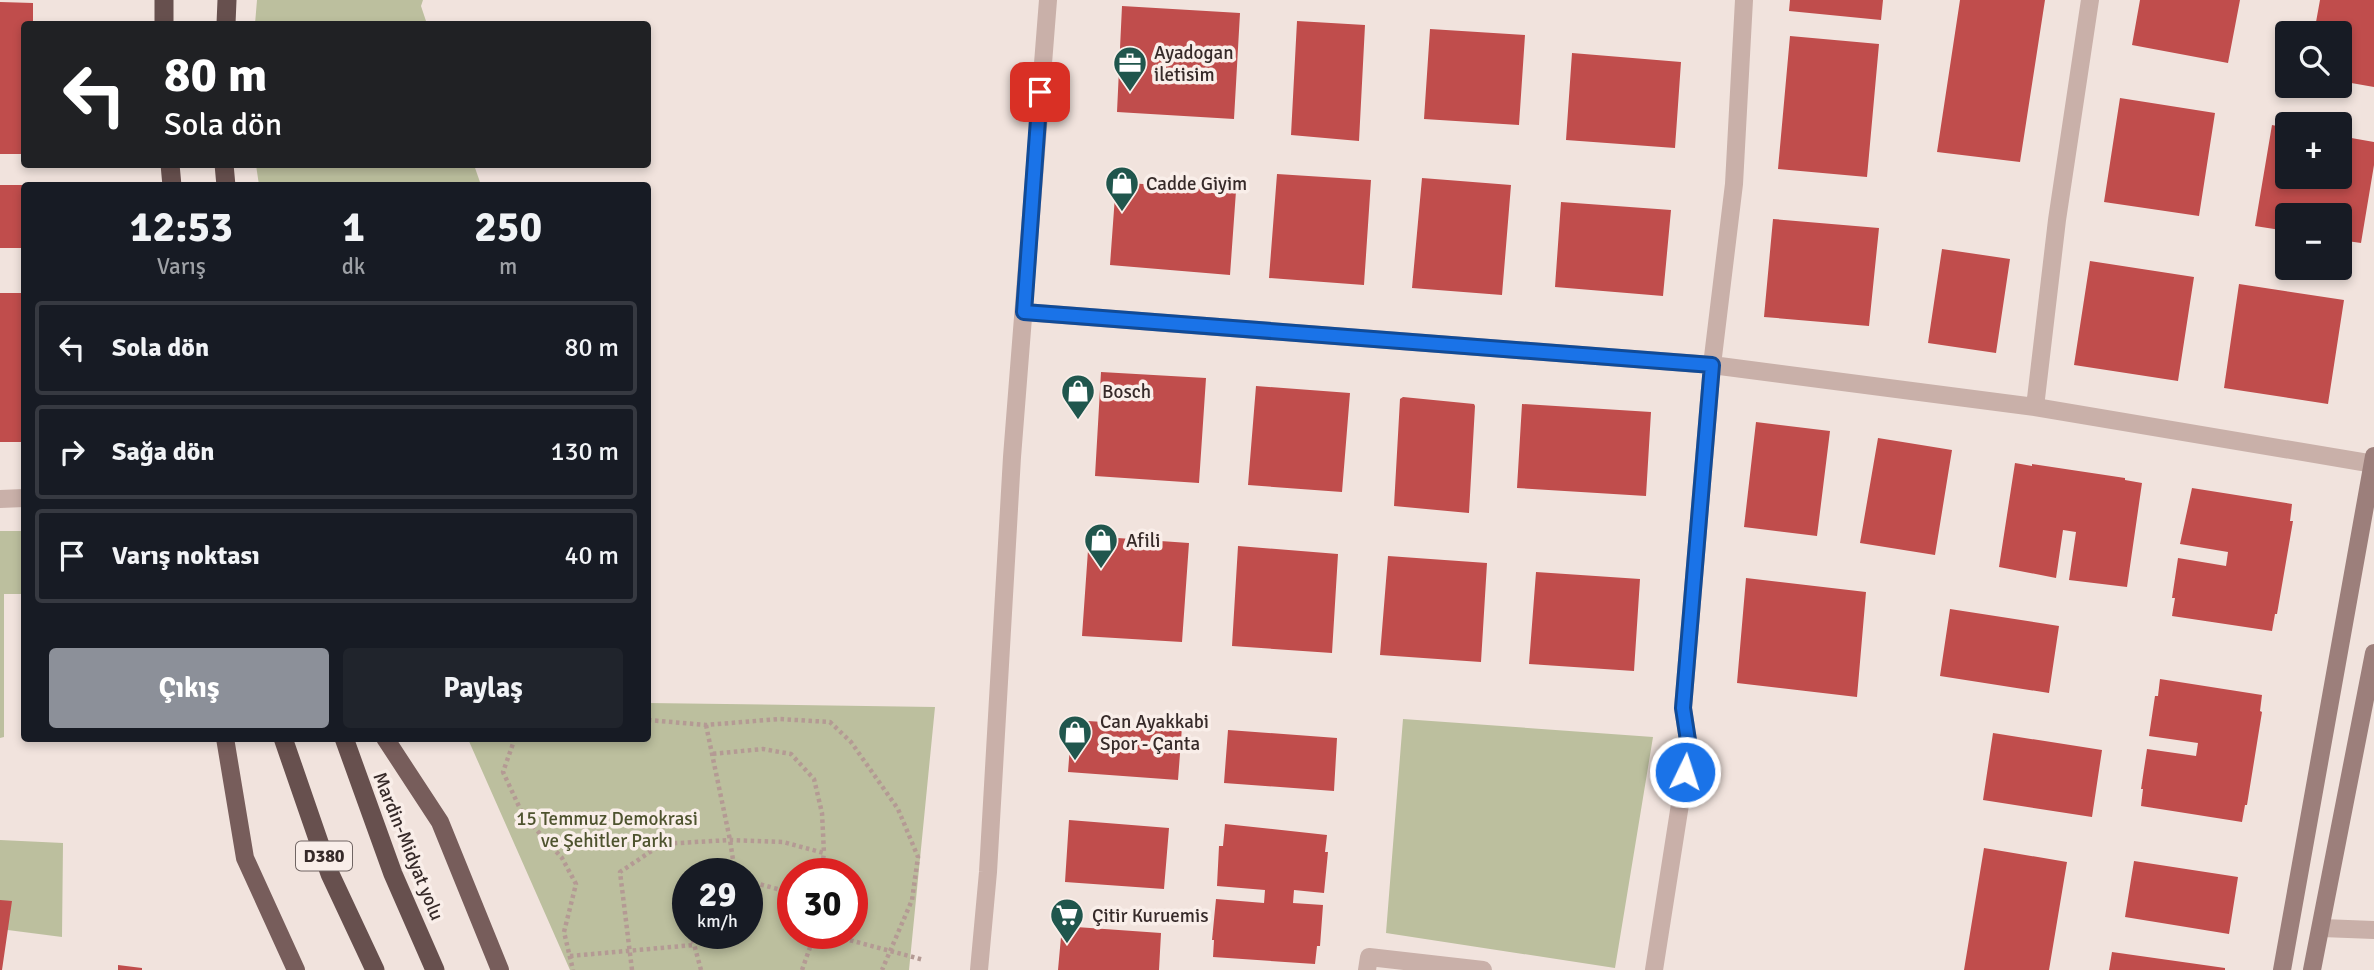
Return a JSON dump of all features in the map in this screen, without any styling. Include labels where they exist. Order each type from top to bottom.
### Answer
[{"type":"highway","points":[[164,0],[164,21]]},
{"type":"highway","points":[[226,21],[227,0]]},
{"type":"highway","name":"D380","points":[[284,742],[330,874],[375,970]]},
{"type":"highway","name":"Mardin-Midyat yolu","points":[[345,742],[393,874],[435,970]]},
{"type":"main road","points":[[2282,970],[2373,461]]},
{"type":"main road","points":[[2312,970],[2374,653]]},
{"type":"main road","points":[[226,742],[245,858],[296,970]]},
{"type":"main road","points":[[388,742],[440,822],[500,970]]},
{"type":"street","points":[[979,970],[988,872],[1012,457],[1048,0]]},
{"type":"street","points":[[1654,970],[1689,747],[1683,708],[1712,365],[1734,184],[1744,0]]},
{"type":"street","points":[[2035,407],[2057,220],[2090,0]]},
{"type":"street","points":[[1024,312],[1712,365],[2035,407],[2373,461]]},
{"type":"street","points":[[0,499],[21,498]]},
{"type":"street","points":[[2322,928],[2374,930]]},
{"type":"street","points":[[1368,964],[1476,969]]},
{"type":"path","points":[[651,720],[706,725],[779,719],[830,722],[851,742],[898,809],[918,857],[912,900],[882,970]]},
{"type":"path","points":[[706,725],[733,858]]},
{"type":"path","points":[[514,742],[503,772],[523,815],[562,858],[576,884],[564,932],[573,970]]},
{"type":"path","points":[[711,754],[763,749],[791,754],[814,779],[822,813],[823,858]]},
{"type":"path","points":[[632,970],[620,873],[662,844],[730,840],[783,842],[824,853]]},
{"type":"path","points":[[868,945],[924,960]]},
{"type":"path","points":[[569,956],[672,947]]},
{"type":"path","points":[[695,949],[701,970]]},
{"type":"path","points":[[802,970],[809,949]]},
{"type":"green space","points":[[257,0],[423,0],[421,6],[426,21],[255,21]]},
{"type":"green space","points":[[256,168],[475,168],[480,182],[259,182]]},
{"type":"green space","points":[[0,531],[21,531],[21,594],[4,594],[4,737],[0,738]]},
{"type":"green space","name":"15 Temmuz Demokrasi ve Şehitler Parkı","points":[[651,703],[935,707],[909,970],[570,970],[469,742],[651,742]]},
{"type":"green space","points":[[1403,719],[1653,737],[1615,968],[1386,933]]},
{"type":"green space","points":[[0,840],[63,843],[62,937],[0,929]]},
{"type":"building","points":[[1790,0],[1883,0],[1881,20],[1789,11]]},
{"type":"building","points":[[1960,0],[2045,0],[2020,162],[1937,152]]},
{"type":"building","points":[[2140,0],[2240,0],[2228,63],[2132,45]]},
{"type":"building","points":[[2320,0],[2374,0],[2374,87],[2352,83],[2352,21],[2316,21]]},
{"type":"building","points":[[0,2],[33,3],[33,21],[21,21],[21,154],[0,154]]},
{"type":"building","points":[[1122,6],[1240,13],[1234,119],[1117,112]]},
{"type":"building","points":[[1297,21],[1365,25],[1359,141],[1291,135]]},
{"type":"building","points":[[1430,29],[1525,35],[1519,125],[1424,119]]},
{"type":"building","points":[[1790,36],[1879,44],[1867,177],[1778,169]]},
{"type":"building","points":[[1572,53],[1681,62],[1675,148],[1566,140]]},
{"type":"building","points":[[2120,98],[2215,113],[2199,216],[2104,202]]},
{"type":"building","points":[[2272,125],[2275,126],[2275,189],[2352,189],[2352,138],[2374,142],[2374,165],[2361,243],[2352,242],[2352,203],[2275,203],[2275,229],[2255,226]]},
{"type":"building","points":[[1277,174],[1371,180],[1364,285],[1269,278]]},
{"type":"building","points":[[1422,178],[1511,185],[1502,295],[1412,288]]},
{"type":"building","points":[[1116,182],[1236,191],[1230,275],[1110,265]]},
{"type":"building","points":[[0,185],[21,185],[21,248],[0,248]]},
{"type":"building","points":[[1561,202],[1671,210],[1663,296],[1555,287]]},
{"type":"building","points":[[1773,219],[1879,228],[1869,326],[1764,317]]},
{"type":"building","points":[[1942,249],[2010,259],[1996,353],[1928,343]]},
{"type":"building","points":[[2090,261],[2194,277],[2178,381],[2074,365]]},
{"type":"building","points":[[2239,284],[2344,300],[2328,404],[2224,388]]},
{"type":"building","points":[[0,293],[21,293],[21,442],[0,442]]},
{"type":"building","points":[[1101,372],[1206,378],[1199,483],[1095,476]]},
{"type":"building","points":[[1256,386],[1350,393],[1342,492],[1248,485]]},
{"type":"building","points":[[1403,397],[1474,404],[1469,513],[1394,506],[1400,399]]},
{"type":"building","points":[[1522,404],[1651,412],[1646,496],[1517,488]]},
{"type":"building","points":[[1756,422],[1830,431],[1817,536],[1744,527]]},
{"type":"building","points":[[1878,438],[1952,450],[1935,555],[1860,543]]},
{"type":"building","points":[[2015,463],[2125,478],[2142,483],[2127,587],[2069,580],[2076,532],[2063,530],[2056,578],[1999,567]]},
{"type":"building","points":[[2192,488],[2292,504],[2290,521],[2293,521],[2272,631],[2172,616],[2178,558],[2226,566],[2228,552],[2180,544]]},
{"type":"building","points":[[1089,536],[1189,543],[1182,642],[1082,636]]},
{"type":"building","points":[[1238,546],[1338,554],[1332,653],[1232,646]]},
{"type":"building","points":[[1388,556],[1487,563],[1481,662],[1380,655]]},
{"type":"building","points":[[1536,572],[1640,579],[1634,671],[1529,664]]},
{"type":"building","points":[[1746,578],[1866,592],[1857,697],[1737,683]]},
{"type":"building","points":[[1950,609],[2059,626],[2049,693],[1940,676]]},
{"type":"building","points":[[2160,679],[2262,695],[2262,712],[2242,822],[2141,806],[2147,749],[2196,756],[2198,743],[2149,736]]},
{"type":"building","points":[[1072,720],[1182,727],[1178,780],[1068,772]]},
{"type":"building","points":[[1228,730],[1337,738],[1334,791],[1224,783]]},
{"type":"building","points":[[1993,733],[2102,750],[2092,817],[1983,800]]},
{"type":"building","points":[[1069,820],[1169,828],[1164,889],[1065,882]]},
{"type":"building","points":[[1225,824],[1327,835],[1324,893],[1294,890],[1293,903],[1323,905],[1320,946],[1317,946],[1315,964],[1213,957],[1216,899],[1264,903],[1265,890],[1217,886],[1219,846],[1223,846]]},
{"type":"building","points":[[1984,848],[2067,862],[2049,970],[1964,970]]},
{"type":"building","points":[[2134,861],[2238,877],[2229,934],[2125,917]]},
{"type":"building","points":[[0,900],[12,901],[2,970],[0,970]]},
{"type":"building","points":[[1062,926],[1161,933],[1159,970],[1058,970]]},
{"type":"building","points":[[2112,952],[2225,968],[2225,970],[2109,970]]},
{"type":"building","points":[[118,965],[142,968],[142,970],[118,970]]},
{"type":"place","name":"Ayadogan iletisim","points":[[1130,93]]},
{"type":"place","name":"Cadde Giyim","points":[[1122,213]]},
{"type":"place","name":"Bosch","points":[[1078,421]]},
{"type":"place","name":"Afili","points":[[1101,570]]},
{"type":"place","name":"Can Ayakkabi Spor - Çanta","points":[[1075,762]]},
{"type":"place","name":"Çitir Kuruemis","points":[[1067,945]]},
{"type":"route","points":[[1040,92],[1024,312],[1712,365],[1683,708],[1689,747],[1685,772]]}]
